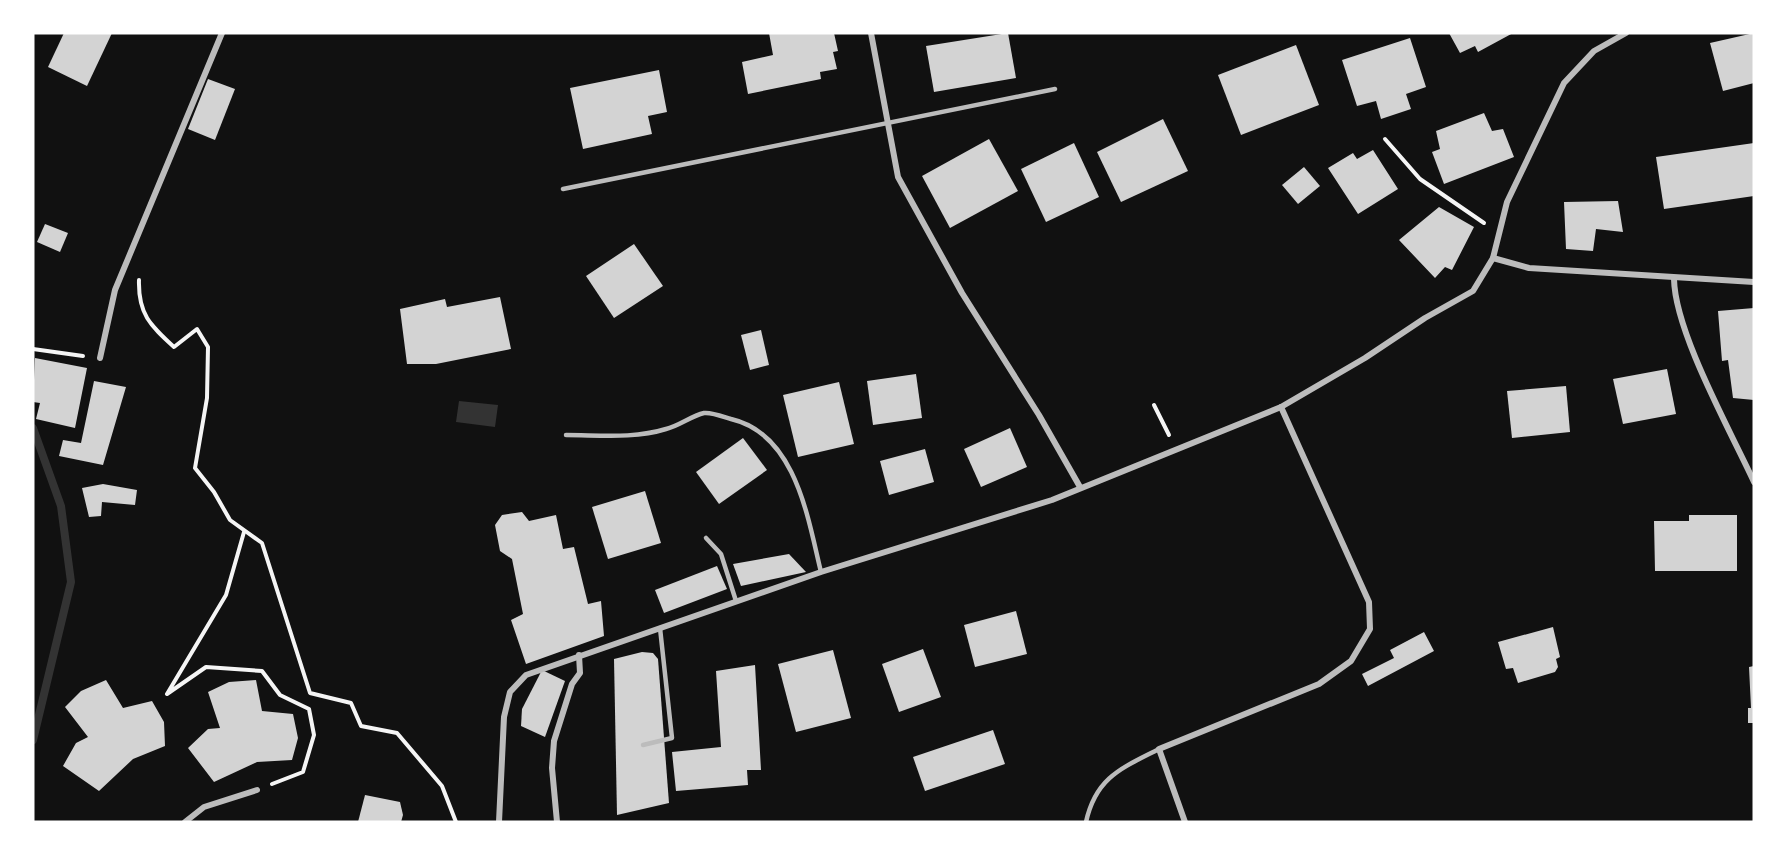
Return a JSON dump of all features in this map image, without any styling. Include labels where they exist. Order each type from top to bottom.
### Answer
[{"type":"street","points":[[100,358],[115,290],[222,33]]},
{"type":"street","points":[[871,33],[886,123],[898,177],[962,293],[1040,415],[1080,487]]},
{"type":"street","points":[[500,822],[504,717],[510,692],[526,675],[821,572],[1052,500],[1281,406],[1365,358],[1425,318],[1473,291],[1493,258],[1507,202],[1564,83],[1594,51],[1626,33]]},
{"type":"street","points":[[1493,258],[1529,268],[1674,279],[1754,282]]},
{"type":"street","points":[[1674,279],[1675,297],[1700,365],[1754,482]]},
{"type":"street","points":[[1185,822],[1159,749],[1319,684],[1351,661],[1370,629],[1369,602],[1281,406]]},
{"type":"street","points":[[557,822],[552,768],[554,741],[572,684],[580,673],[579,655]]},
{"type":"street","points":[[185,822],[204,807],[257,790]]},
{"type":"lane","points":[[563,189],[1055,89]]},
{"type":"lane","points":[[566,435],[641,435],[668,429],[706,413],[743,421],[765,437],[790,467],[804,503],[821,572]]},
{"type":"lane","points":[[706,538],[721,554],[736,602]]},
{"type":"lane","points":[[643,745],[672,738],[660,628]]},
{"type":"lane","points":[[1086,822],[1093,797],[1114,772],[1159,749]]},
{"type":"path","points":[[1385,139],[1420,179],[1500,233]]},
{"type":"path","points":[[139,269],[139,301],[151,326],[174,347],[197,329],[208,347],[207,398],[195,468],[214,492],[230,520],[262,543],[310,693],[351,703],[361,726],[397,733],[442,786],[456,822]]},
{"type":"path","points":[[33,349],[100,358]]},
{"type":"path","points":[[1154,405],[1176,449]]},
{"type":"path","points":[[244,532],[226,595],[167,694],[206,667],[262,671],[280,695],[309,710],[314,735],[303,771],[257,790]]},
{"type":"shaded area","points":[[459,401],[498,405],[495,427],[456,422]]},
{"type":"building","points":[[64,33],[112,33],[87,86],[48,67]]},
{"type":"building","points":[[769,33],[834,33],[838,51],[833,52],[837,69],[820,72],[821,79],[748,94],[742,62],[773,55]]},
{"type":"building","points":[[1008,33],[1016,78],[934,92],[926,46]]},
{"type":"building","points":[[1449,33],[1513,33],[1478,52],[1475,46],[1460,53]]},
{"type":"building","points":[[1754,33],[1754,83],[1723,91],[1710,43]]},
{"type":"building","points":[[1410,38],[1426,87],[1406,94],[1411,109],[1381,119],[1376,101],[1357,106],[1342,60]]},
{"type":"building","points":[[1296,45],[1319,105],[1241,135],[1218,75]]},
{"type":"building","points":[[659,70],[667,112],[648,116],[652,134],[583,149],[570,88]]},
{"type":"building","points":[[208,79],[235,89],[215,140],[188,129]]},
{"type":"building","points":[[1484,113],[1492,131],[1503,129],[1514,157],[1444,184],[1432,152],[1440,149],[1436,131]]},
{"type":"building","points":[[1163,119],[1188,171],[1121,202],[1097,152]]},
{"type":"building","points":[[989,139],[1018,191],[950,228],[922,176]]},
{"type":"building","points":[[1074,143],[1099,197],[1046,222],[1021,169]]},
{"type":"building","points":[[1754,143],[1754,196],[1664,209],[1656,157]]},
{"type":"building","points":[[1373,150],[1398,189],[1358,214],[1328,168],[1353,153],[1357,159]]},
{"type":"building","points":[[1304,167],[1320,186],[1298,204],[1282,185]]},
{"type":"building","points":[[1618,201],[1623,232],[1596,229],[1593,251],[1566,249],[1564,202]]},
{"type":"building","points":[[1439,207],[1474,227],[1452,270],[1445,267],[1435,278],[1399,240]]},
{"type":"building","points":[[45,224],[68,233],[60,252],[37,242]]},
{"type":"building","points":[[634,244],[663,286],[614,318],[586,276]]},
{"type":"building","points":[[500,297],[511,349],[436,364],[407,364],[400,309],[445,299],[447,307]]},
{"type":"building","points":[[1754,308],[1754,400],[1733,398],[1728,360],[1722,361],[1718,311]]},
{"type":"building","points":[[761,330],[769,365],[750,370],[741,335]]},
{"type":"building","points":[[35,358],[87,368],[75,428],[36,419],[40,403],[33,402]]},
{"type":"building","points":[[1667,369],[1676,414],[1623,424],[1613,379]]},
{"type":"building","points":[[916,374],[922,418],[873,425],[867,381]]},
{"type":"building","points":[[94,381],[126,387],[103,465],[59,456],[63,440],[81,443]]},
{"type":"building","points":[[839,382],[854,444],[798,457],[783,395]]},
{"type":"building","points":[[1566,386],[1570,432],[1512,438],[1507,391]]},
{"type":"building","points":[[1010,428],[1027,467],[981,487],[964,449]]},
{"type":"building","points":[[743,438],[767,470],[719,504],[696,472]]},
{"type":"building","points":[[925,449],[934,482],[889,495],[880,461]]},
{"type":"building","points":[[103,484],[137,490],[135,505],[102,502],[101,516],[89,517],[82,488]]},
{"type":"building","points":[[645,491],[661,543],[608,559],[592,507]]},
{"type":"building","points":[[522,512],[529,521],[556,515],[563,549],[574,547],[588,604],[601,601],[604,636],[526,664],[511,620],[523,614],[512,559],[500,551],[495,525],[502,515]]},
{"type":"building","points":[[1689,515],[1737,515],[1737,571],[1655,571],[1654,521],[1689,521]]},
{"type":"building","points":[[789,554],[806,572],[741,586],[733,564]]},
{"type":"building","points":[[717,566],[727,589],[664,613],[655,590]]},
{"type":"building","points":[[1016,611],[1027,654],[975,667],[964,625]]},
{"type":"building","points":[[1553,627],[1560,657],[1556,659],[1558,667],[1555,672],[1518,683],[1513,668],[1506,669],[1498,642]]},
{"type":"building","points":[[1424,632],[1434,651],[1368,686],[1362,674],[1394,658],[1390,650]]},
{"type":"building","points":[[923,649],[941,697],[899,712],[882,664]]},
{"type":"building","points":[[833,650],[851,718],[796,732],[778,664]]},
{"type":"building","points":[[642,652],[653,653],[658,659],[669,803],[617,815],[614,659]]},
{"type":"building","points":[[755,665],[761,770],[747,770],[748,785],[676,791],[672,752],[721,747],[716,671]]},
{"type":"building","points":[[1754,666],[1754,723],[1748,723],[1748,708],[1751,708],[1749,667]]},
{"type":"building","points":[[542,670],[565,681],[545,737],[521,726],[522,709]]},
{"type":"building","points":[[106,680],[123,708],[152,701],[164,722],[165,746],[133,759],[99,791],[63,766],[76,743],[88,737],[65,707],[81,691]]},
{"type":"building","points":[[256,680],[262,711],[293,714],[298,738],[292,760],[257,762],[214,782],[188,748],[208,729],[220,728],[208,692],[229,682]]},
{"type":"building","points":[[993,730],[1005,764],[925,791],[913,757]]},
{"type":"building","points":[[365,795],[400,802],[403,815],[401,822],[358,822]]},
{"type":"waterway","points":[[33,428],[61,506],[71,582],[33,740]]}]
